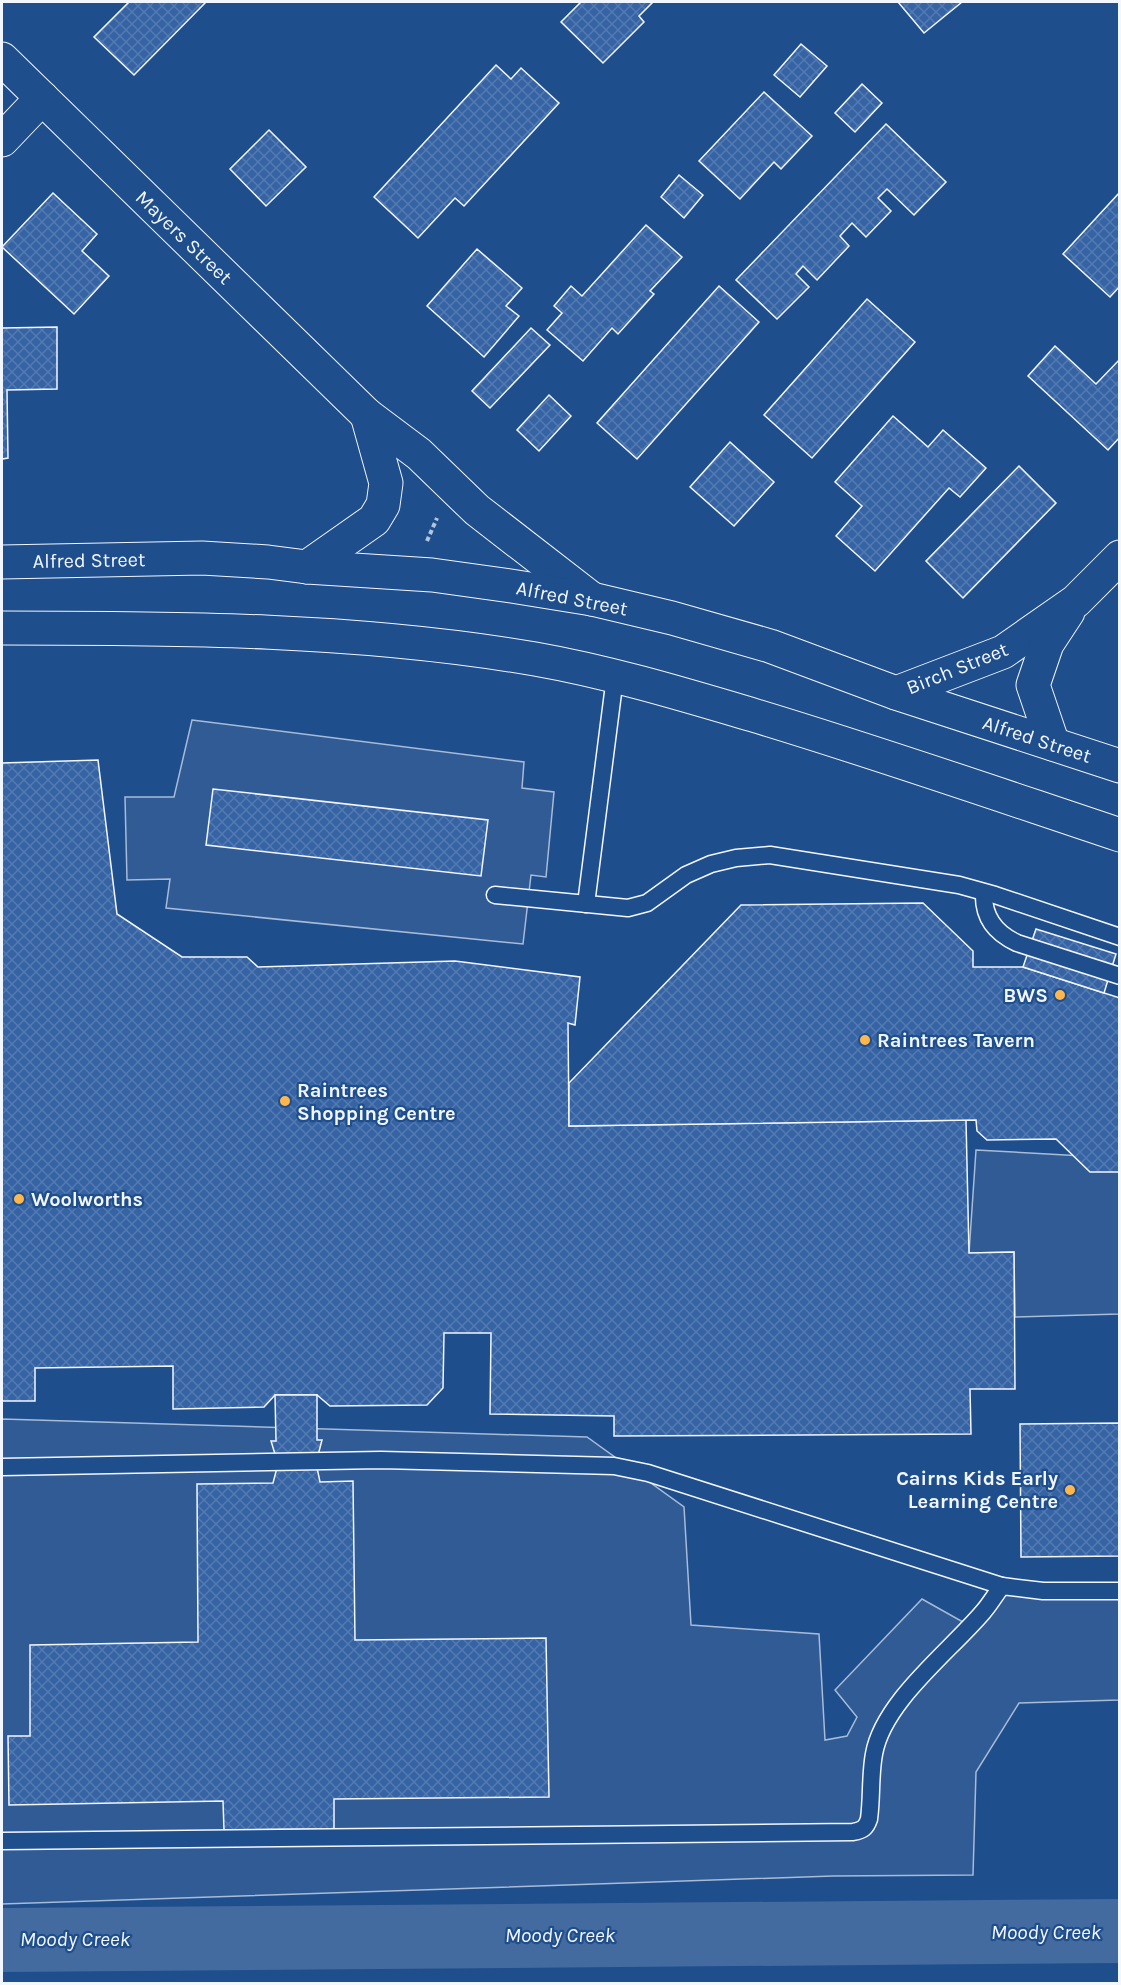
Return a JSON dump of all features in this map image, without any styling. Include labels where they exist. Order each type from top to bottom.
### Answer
[{"type":"main road","name":"Mayers Street","points":[[2,59],[366,416],[419,454],[477,510],[592,599]]},
{"type":"main road","points":[[2,140],[42,98]]},
{"type":"main road","name":"Mayers Street","points":[[307,567],[349,540],[374,520],[382,505],[386,483],[366,416]]},
{"type":"main road","name":"Birch Street","points":[[1053,744],[1033,685],[1047,644],[1076,601],[1119,557]]},
{"type":"main road","name":"Alfred Street","points":[[2,562],[202,558],[268,562],[307,567],[432,575],[592,599],[672,618],[770,646],[896,693],[1119,766]]},
{"type":"main road","name":"Birch Street","points":[[896,693],[1003,652],[1076,601]]},
{"type":"main road","points":[[2,628],[184,628],[299,633],[468,649],[538,660],[615,677],[798,729],[1119,835]]},
{"type":"lane","points":[[586,904],[615,677]]},
{"type":"lane","points":[[495,895],[628,908],[646,903],[686,875],[711,864],[736,858],[770,855],[926,879],[984,893],[1119,937]]},
{"type":"lane","points":[[984,893],[983,906],[988,918],[993,927],[1005,938],[1119,976]]},
{"type":"lane","points":[[2,1467],[381,1460],[614,1466],[671,1480],[1002,1586],[1043,1591],[1119,1591]]},
{"type":"lane","points":[[2,1841],[861,1831],[869,1819],[873,1754],[880,1734],[892,1712],[918,1680],[983,1611],[1002,1586]]},
{"type":"path","points":[[423,550],[439,515]]},
{"type":"shaded area","points":[[192,720],[524,762],[522,788],[554,792],[546,877],[531,875],[523,944],[166,908],[170,879],[127,880],[125,797],[174,797]]},
{"type":"shaded area","points":[[976,1150],[1119,1158],[1119,1314],[1015,1317],[1014,1252],[969,1253]]},
{"type":"shaded area","points":[[2,1419],[587,1437],[684,1507],[691,1625],[819,1634],[825,1740],[847,1736],[857,1717],[835,1690],[922,1599],[970,1626],[1002,1586],[1119,1587],[1119,1700],[1019,1703],[976,1772],[973,1875],[833,1876],[2,1904]]},
{"type":"building","points":[[129,2],[206,2],[134,75],[94,37]]},
{"type":"building","points":[[581,2],[653,2],[639,16],[644,22],[603,63],[561,22]]},
{"type":"building","points":[[898,2],[962,2],[924,33]]},
{"type":"building","points":[[801,44],[827,66],[800,97],[774,75]]},
{"type":"building","points":[[496,65],[511,79],[521,68],[559,103],[464,206],[455,198],[418,238],[374,197]]},
{"type":"building","points":[[862,84],[882,103],[855,132],[835,113]]},
{"type":"building","points":[[764,92],[812,136],[781,169],[774,162],[740,199],[699,161]]},
{"type":"building","points":[[886,124],[946,182],[914,215],[887,189],[878,198],[891,211],[866,237],[852,223],[840,236],[849,246],[817,280],[803,266],[796,274],[809,287],[777,319],[736,280]]},
{"type":"building","points":[[269,130],[306,167],[266,206],[230,169]]},
{"type":"building","points":[[679,175],[703,195],[684,218],[661,197]]},
{"type":"building","points":[[1120,192],[1120,286],[1110,297],[1063,254]]},
{"type":"building","points":[[53,193],[97,234],[82,251],[109,276],[74,314],[2,247]]},
{"type":"building","points":[[646,225],[682,257],[650,291],[654,294],[618,334],[612,328],[583,361],[547,330],[562,313],[554,306],[571,286],[582,296]]},
{"type":"building","points":[[477,249],[522,288],[506,306],[519,316],[484,357],[427,306]]},
{"type":"building","points":[[719,286],[759,322],[637,459],[597,423]]},
{"type":"building","points":[[867,299],[915,342],[812,458],[764,415]]},
{"type":"building","points":[[57,327],[57,389],[7,390],[8,458],[2,459],[2,328]]},
{"type":"building","points":[[531,328],[550,345],[490,408],[472,391]]},
{"type":"building","points":[[1055,346],[1096,384],[1120,359],[1120,437],[1108,450],[1028,376]]},
{"type":"building","points":[[549,395],[571,416],[539,451],[517,430]]},
{"type":"building","points":[[893,416],[928,447],[943,430],[986,468],[960,497],[949,488],[875,571],[836,536],[862,506],[835,482]]},
{"type":"building","points":[[730,442],[774,482],[734,526],[690,487]]},
{"type":"building","points":[[1019,466],[1056,503],[963,598],[926,561]]},
{"type":"building","name":"Raintrees Shopping Centre","points":[[98,760],[117,914],[182,957],[247,957],[258,967],[455,961],[580,977],[575,1025],[568,1023],[569,1126],[966,1120],[969,1253],[1014,1252],[1015,1389],[970,1389],[971,1434],[614,1436],[614,1416],[490,1414],[491,1333],[444,1333],[443,1388],[427,1405],[330,1406],[317,1395],[275,1395],[264,1407],[173,1409],[173,1366],[35,1368],[35,1401],[2,1401],[2,763]]},
{"type":"building","points":[[213,789],[488,820],[481,876],[206,845]]},
{"type":"building","name":"Raintrees Tavern","points":[[923,903],[973,951],[973,967],[1023,967],[1120,998],[1120,1172],[1090,1172],[1056,1139],[987,1140],[977,1131],[976,1120],[569,1126],[569,1083],[741,905]]},
{"type":"building","points":[[1036,929],[1116,954],[1104,993],[1023,967]]},
{"type":"building","points":[[275,1395],[317,1395],[317,1440],[322,1440],[316,1463],[320,1482],[353,1481],[355,1640],[546,1638],[549,1797],[334,1799],[334,1829],[224,1830],[223,1801],[9,1805],[8,1736],[30,1736],[30,1645],[198,1642],[197,1484],[273,1483],[278,1464],[271,1441],[276,1441]]},
{"type":"building","name":"Cairns Kids Early Learning Centre","points":[[1120,1423],[1120,1556],[1021,1557],[1020,1424]]},
{"type":"waterway","name":"Moody Creek","points":[[2,1940],[1120,1931]]},
{"type":"place","name":"BWS","points":[[1060,995]]},
{"type":"place","name":"Raintrees Tavern","points":[[865,1040]]},
{"type":"place","name":"Raintrees Shopping Centre","points":[[285,1101]]},
{"type":"place","name":"Woolworths","points":[[19,1199]]},
{"type":"place","name":"Cairns Kids Early Learning Centre","points":[[1070,1490]]}]
